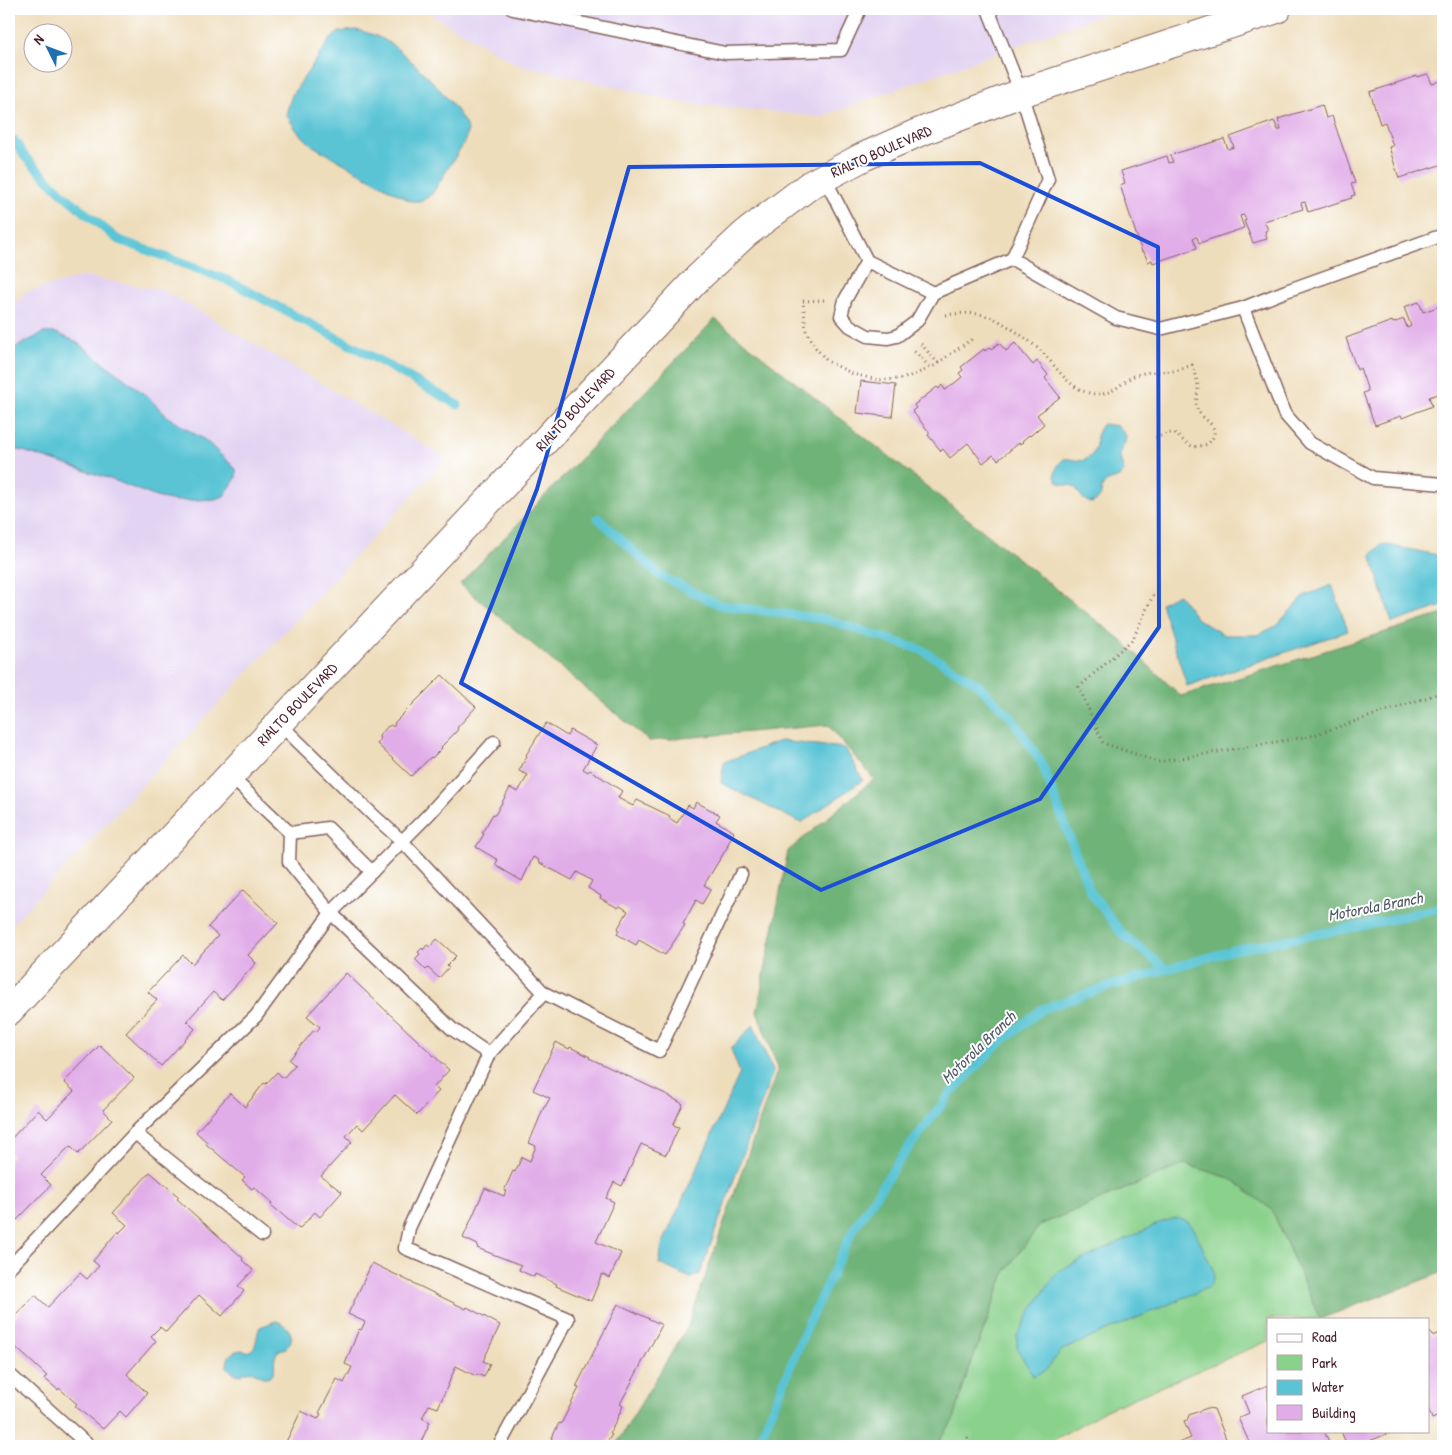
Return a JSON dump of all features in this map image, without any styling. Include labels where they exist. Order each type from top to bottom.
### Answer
[{"type":"street","name":"RIALTO BOULEVARD","points":[[9,1011],[698,278],[745,234],[810,185],[915,134],[1021,94],[1277,9]]},
{"type":"lane","points":[[513,9],[725,53],[841,50],[860,9]]},
{"type":"lane","points":[[867,261],[845,300],[841,316],[850,326],[868,336],[888,338],[897,336],[917,321],[933,293],[1012,259],[1048,179],[1021,94],[988,9]]},
{"type":"lane","points":[[824,177],[867,261],[933,293]]},
{"type":"lane","points":[[1012,259],[1116,318],[1160,329],[1244,308],[1443,235]]},
{"type":"lane","points":[[1244,308],[1284,413],[1310,442],[1373,478],[1443,484]]},
{"type":"lane","points":[[279,723],[402,841],[544,993],[659,1051],[741,874]]},
{"type":"lane","points":[[9,1268],[135,1133],[256,1016],[331,913],[429,814],[494,742]]},
{"type":"lane","points":[[229,776],[290,833],[289,862],[331,913],[452,1029],[489,1054]]},
{"type":"lane","points":[[290,833],[328,828],[372,872]]},
{"type":"lane","points":[[499,1446],[568,1319],[405,1248],[409,1228],[489,1054],[544,993]]},
{"type":"lane","points":[[135,1133],[262,1235]]},
{"type":"lane","points":[[9,1374],[89,1446]]},
{"type":"path","points":[[830,297],[826,300],[804,302],[806,330],[816,348],[827,361],[853,374],[878,380],[902,379],[931,368],[972,339]]},
{"type":"path","points":[[941,318],[945,315],[960,313],[988,316],[1012,329],[1041,351],[1070,384],[1086,393],[1109,394],[1138,374],[1176,370],[1192,365],[1198,386],[1196,405],[1198,412],[1210,423],[1214,436],[1204,446],[1193,447],[1173,432],[1153,439]]},
{"type":"path","points":[[918,343],[938,363]]},
{"type":"path","points":[[911,348],[931,368]]},
{"type":"path","points":[[1153,595],[1133,639],[1079,687],[1104,743],[1158,762],[1311,736],[1443,692]]},
{"type":"path","points":[[961,1446],[970,1436]]},
{"type":"highlighted area","points":[[980,163],[1158,247],[1159,627],[1040,799],[821,890],[461,683],[537,489],[629,167]]},
{"type":"shaded area","points":[[422,9],[1117,9],[820,117],[684,103],[516,64]]},
{"type":"shaded area","points":[[84,276],[165,291],[447,458],[9,928],[9,311],[24,293]]},
{"type":"green space","points":[[715,319],[1121,640],[1181,696],[1443,614],[1443,1272],[1320,1318],[1272,1210],[1230,1178],[1184,1164],[1040,1225],[1006,1270],[965,1380],[955,1417],[936,1446],[615,1446],[688,1326],[778,1068],[757,1012],[788,851],[874,779],[828,725],[649,741],[460,584]]},
{"type":"green space","points":[[1184,1164],[1230,1178],[1272,1210],[1320,1318],[1267,1318],[1267,1341],[1106,1410],[1043,1446],[936,1446],[955,1417],[965,1380],[1006,1270],[1040,1225]]},
{"type":"water","points":[[356,30],[372,34],[388,42],[409,59],[433,82],[454,107],[468,130],[464,143],[432,194],[422,201],[410,201],[313,146],[297,131],[286,114],[292,95],[329,41],[339,32]]},
{"type":"water","points":[[43,333],[56,333],[75,341],[147,396],[169,418],[205,440],[236,469],[236,478],[224,496],[215,499],[175,501],[156,497],[111,479],[9,448],[9,351]]},
{"type":"water","points":[[1103,424],[1117,426],[1125,434],[1126,440],[1120,455],[1124,471],[1119,477],[1104,484],[1099,499],[1091,503],[1084,499],[1073,486],[1064,485],[1059,482],[1056,479],[1055,472],[1058,465],[1064,459],[1084,460],[1090,457]]},
{"type":"water","points":[[1382,544],[1443,556],[1443,606],[1392,623],[1371,555]]},
{"type":"water","points":[[1332,585],[1348,631],[1187,686],[1161,603],[1178,594],[1197,619],[1224,635],[1257,635],[1276,626],[1304,596]]},
{"type":"water","points":[[780,741],[845,748],[863,780],[801,823],[721,783],[724,762]]},
{"type":"water","points":[[753,1025],[773,1071],[700,1274],[691,1278],[659,1264],[662,1245],[740,1073],[731,1049]]},
{"type":"water","points":[[1177,1218],[1187,1221],[1194,1229],[1214,1272],[1209,1287],[1062,1350],[1045,1371],[1033,1376],[1017,1348],[1017,1336],[1032,1309],[1058,1271],[1162,1222]]},
{"type":"water","points":[[276,1321],[287,1327],[291,1338],[287,1347],[276,1354],[274,1372],[265,1377],[251,1372],[240,1375],[233,1373],[227,1367],[231,1354],[242,1350],[246,1352],[253,1348],[260,1327]]},
{"type":"building","points":[[1428,74],[1432,84],[1443,80],[1443,164],[1399,178],[1389,147],[1393,146],[1385,122],[1380,124],[1370,92]]},
{"type":"building","points":[[1322,105],[1326,118],[1332,116],[1355,183],[1351,184],[1355,195],[1351,196],[1352,198],[1308,212],[1305,202],[1301,203],[1303,209],[1264,221],[1268,230],[1265,231],[1267,239],[1253,243],[1244,221],[1246,220],[1244,215],[1240,216],[1244,228],[1199,243],[1197,237],[1193,238],[1197,248],[1153,263],[1152,260],[1148,262],[1144,252],[1142,252],[1120,185],[1125,183],[1121,171],[1167,156],[1169,163],[1173,162],[1170,155],[1224,139],[1228,149],[1234,147],[1230,137],[1274,121],[1278,130],[1281,130],[1278,119]]},
{"type":"building","points":[[1419,302],[1423,312],[1443,305],[1443,392],[1429,397],[1432,406],[1402,418],[1401,416],[1375,425],[1363,393],[1368,391],[1360,368],[1357,370],[1346,338],[1392,321],[1393,323],[1404,319],[1407,328],[1411,326],[1404,307]]},
{"type":"building","points":[[999,343],[1006,351],[1015,343],[1033,365],[1037,361],[1048,375],[1045,378],[1060,397],[1037,415],[1044,424],[998,460],[993,455],[983,463],[968,443],[950,458],[943,449],[941,451],[928,435],[930,433],[912,411],[916,408],[914,405],[937,387],[939,389],[942,385],[945,390],[947,389],[962,377],[959,373],[963,370],[961,367],[984,349],[985,351],[989,348],[991,349]]},
{"type":"building","points":[[861,381],[896,385],[892,417],[857,413]]},
{"type":"building","points":[[442,675],[476,707],[442,748],[411,776],[377,744],[380,740],[379,736],[387,727],[391,725],[393,727],[394,723]]},
{"type":"building","points":[[546,723],[567,736],[570,730],[597,745],[583,769],[588,772],[590,770],[622,791],[618,798],[633,806],[637,800],[670,816],[669,818],[677,823],[688,805],[693,808],[696,802],[720,815],[716,821],[734,832],[728,846],[704,885],[711,889],[702,904],[696,900],[683,924],[685,925],[665,955],[639,940],[636,945],[617,934],[618,928],[628,911],[600,898],[601,896],[588,888],[592,881],[577,872],[572,880],[538,862],[539,860],[533,857],[522,881],[495,865],[498,860],[476,847],[484,834],[482,833],[493,814],[495,815],[510,788],[518,792],[528,775],[519,771],[526,755]]},
{"type":"building","points":[[243,890],[278,923],[248,955],[256,963],[222,1000],[213,992],[187,1021],[195,1029],[161,1066],[126,1033],[157,1000],[148,992],[183,955],[192,964],[218,936],[208,927]]},
{"type":"building","points":[[437,939],[456,956],[447,965],[449,967],[439,978],[428,968],[426,970],[415,959],[420,954],[418,952],[422,948],[423,950],[427,945],[430,947]]},
{"type":"building","points":[[346,973],[449,1070],[434,1087],[439,1091],[417,1115],[395,1095],[363,1130],[357,1124],[346,1136],[352,1142],[321,1176],[342,1192],[320,1217],[315,1212],[299,1229],[271,1205],[272,1203],[254,1187],[252,1189],[242,1180],[245,1177],[206,1144],[207,1142],[196,1132],[230,1093],[245,1107],[264,1083],[266,1084],[277,1072],[283,1078],[295,1065],[289,1060],[314,1030],[316,1032],[320,1027],[307,1016]]},
{"type":"building","points":[[556,1042],[569,1049],[570,1047],[683,1104],[673,1125],[679,1127],[666,1155],[641,1144],[622,1186],[614,1182],[606,1198],[614,1202],[596,1242],[621,1253],[610,1278],[602,1274],[591,1301],[556,1286],[557,1284],[535,1274],[534,1277],[519,1270],[521,1265],[477,1248],[478,1245],[463,1238],[485,1188],[504,1196],[506,1191],[504,1191],[513,1171],[515,1172],[522,1157],[530,1161],[536,1146],[529,1143],[544,1107],[550,1098],[533,1090]]},
{"type":"building","points":[[100,1045],[134,1078],[103,1110],[112,1119],[78,1154],[70,1146],[41,1175],[51,1185],[17,1220],[9,1213],[9,1159],[13,1155],[9,1151],[9,1141],[38,1110],[47,1119],[74,1091],[64,1082]]},
{"type":"building","points":[[150,1172],[179,1197],[177,1199],[243,1258],[242,1260],[253,1270],[238,1286],[244,1291],[222,1316],[199,1295],[166,1332],[160,1327],[151,1336],[156,1341],[127,1374],[147,1393],[126,1417],[120,1411],[103,1429],[75,1406],[77,1404],[59,1388],[58,1390],[44,1378],[47,1376],[11,1343],[9,1339],[9,1324],[35,1295],[48,1307],[80,1273],[87,1279],[99,1266],[93,1261],[118,1231],[119,1233],[127,1225],[113,1213]]},
{"type":"building","points":[[372,1263],[466,1309],[467,1307],[500,1325],[483,1361],[490,1364],[484,1377],[477,1374],[476,1376],[456,1366],[438,1408],[429,1405],[422,1418],[430,1422],[419,1446],[284,1446],[301,1411],[318,1419],[321,1414],[319,1413],[337,1379],[344,1383],[352,1367],[345,1364],[359,1329],[361,1330],[365,1322],[348,1314]]},
{"type":"building","points":[[618,1304],[662,1325],[620,1404],[623,1406],[610,1434],[612,1435],[604,1446],[548,1446],[579,1388],[576,1387]]},
{"type":"building","points":[[1443,1332],[1443,1414],[1432,1419],[1430,1414],[1430,1333],[1432,1336]]},
{"type":"building","points":[[1267,1385],[1267,1432],[1324,1432],[1331,1446],[1251,1446],[1238,1418],[1249,1413],[1242,1396]]},
{"type":"building","points":[[1207,1408],[1214,1409],[1229,1446],[1170,1446],[1191,1438],[1184,1422],[1187,1421],[1189,1415]]},
{"type":"building","points":[[1341,1432],[1392,1432],[1357,1446],[1347,1446]]},
{"type":"waterway","points":[[14,140],[25,157],[64,195],[117,239],[227,280],[362,351],[458,405]]},
{"type":"waterway","points":[[598,518],[659,575],[720,605],[825,619],[922,650],[976,683],[1011,717],[1041,762],[1090,891],[1122,934],[1166,969]]},
{"type":"waterway","name":"Motorola Branch","points":[[757,1446],[808,1324],[853,1230],[898,1162],[949,1095],[996,1046],[1042,1009],[1110,986],[1233,950],[1371,924],[1443,907]]}]
